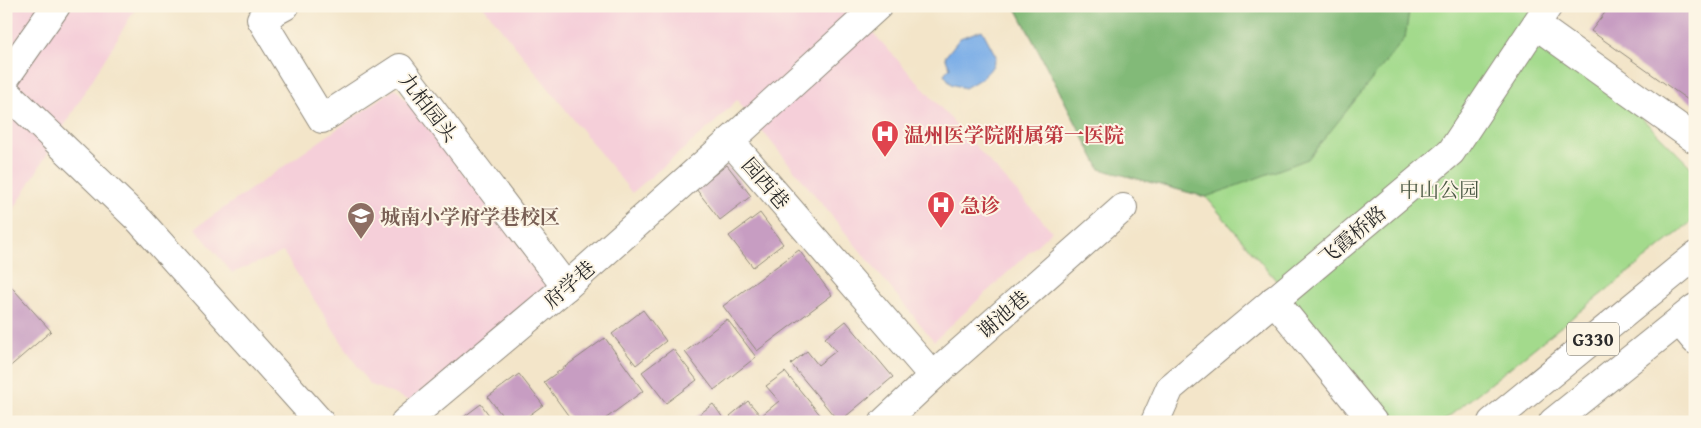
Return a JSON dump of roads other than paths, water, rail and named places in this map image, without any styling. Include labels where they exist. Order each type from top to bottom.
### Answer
[{"type":"main road","points":[[6,77],[56,6]]},
{"type":"main road","name":"九柏园头","points":[[284,6],[261,19],[322,119],[400,68],[566,287]]},
{"type":"main road","name":"园西巷","points":[[878,6],[730,142],[933,376]]},
{"type":"main road","points":[[1542,15],[1695,139]]},
{"type":"main road","name":"飞霞桥路","points":[[1155,422],[1170,388],[1451,152],[1542,15]]},
{"type":"main road","points":[[6,92],[140,221],[320,422]]},
{"type":"main road","name":"府学巷","points":[[405,422],[566,287],[730,142]]},
{"type":"main road","name":"谢池巷","points":[[901,416],[933,376],[1123,208]]},
{"type":"main road","name":"G330","points":[[1492,422],[1695,256]]},
{"type":"main road","points":[[1274,300],[1372,422]]},
{"type":"main road","name":"G330","points":[[1553,422],[1689,323]]},
{"type":"water","points":[[982,30],[996,56],[992,67],[985,75],[965,88],[951,84],[944,74],[950,67],[945,57],[960,38]]},
{"type":"place","name":"温州医学院附属第一医院","points":[[885,158]]},
{"type":"place","name":"急诊","points":[[941,229]]},
{"type":"place","name":"城南小学府学巷校区","points":[[361,240]]},
{"type":"park label","name":"中山公园","points":[[1439,189]]}]
